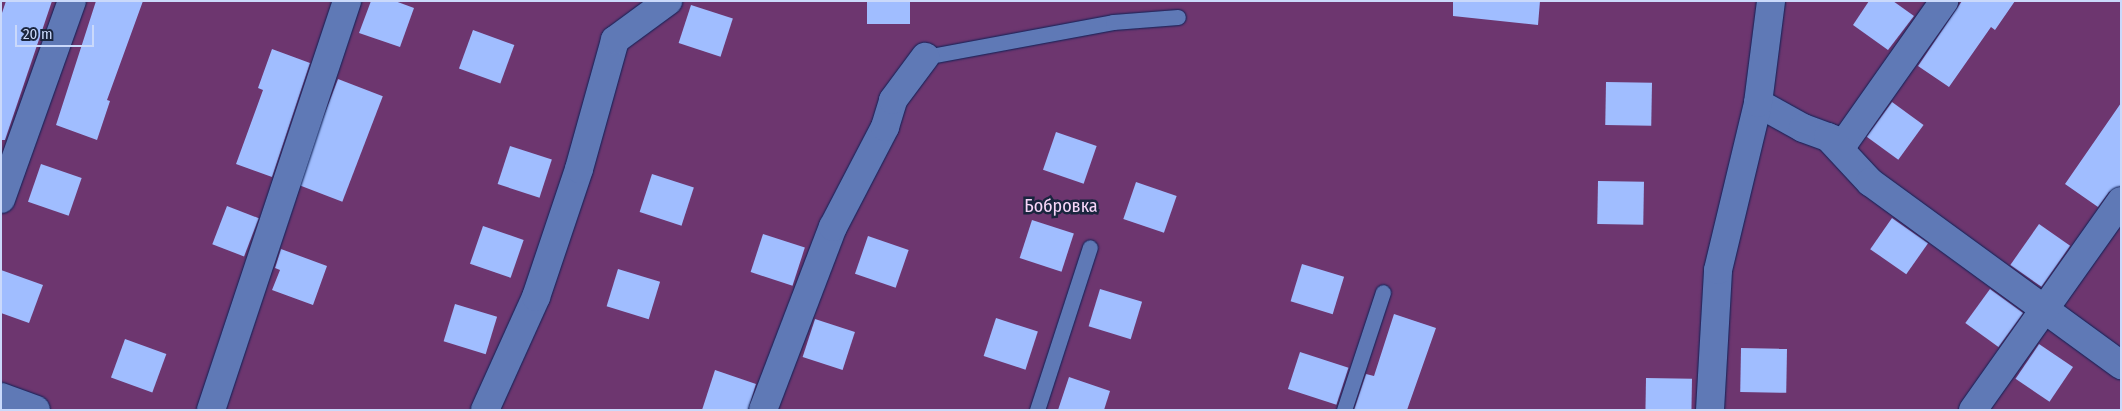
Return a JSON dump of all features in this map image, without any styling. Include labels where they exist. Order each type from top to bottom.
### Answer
[{"type":"street","points":[[1,199],[72,1]]},
{"type":"street","points":[[211,410],[347,1]]},
{"type":"street","points":[[485,410],[536,297],[579,169],[615,40],[668,1]]},
{"type":"street","points":[[1710,410],[1718,270],[1758,103],[1771,1]]},
{"type":"street","points":[[1758,103],[1803,128],[1844,143],[1944,1]]},
{"type":"street","points":[[763,410],[833,227],[885,127],[893,100],[925,57]]},
{"type":"street","points":[[1828,138],[1870,182],[2121,365]]},
{"type":"street","points":[[1973,410],[2121,201]]},
{"type":"street","points":[[1,397],[36,410]]},
{"type":"lane","points":[[925,57],[1113,22],[1178,17]]},
{"type":"lane","points":[[1037,410],[1090,247]]},
{"type":"lane","points":[[1344,410],[1383,292]]},
{"type":"green space","name":"Бобровка","points":[[1,1],[2121,1],[2121,410],[1,410]]},
{"type":"building","points":[[6,1],[52,1],[5,140],[1,140],[1,16]]},
{"type":"building","points":[[96,1],[143,1],[107,100],[110,101],[97,140],[56,125]]},
{"type":"building","points":[[371,1],[395,1],[414,8],[400,47],[359,33]]},
{"type":"building","points":[[867,1],[910,1],[910,24],[867,24]]},
{"type":"building","points":[[1453,1],[1540,1],[1538,25],[1453,16]]},
{"type":"building","points":[[1869,1],[1893,1],[1914,16],[1888,50],[1853,25]]},
{"type":"building","points":[[1962,1],[2015,1],[1995,30],[1991,27],[1949,87],[1918,66]]},
{"type":"building","points":[[691,5],[733,19],[720,57],[679,43]]},
{"type":"building","points":[[473,30],[514,45],[500,84],[459,69]]},
{"type":"building","points":[[272,49],[310,63],[272,177],[236,164],[263,90],[258,88]]},
{"type":"building","points":[[338,79],[383,96],[342,202],[298,184]]},
{"type":"building","points":[[1606,82],[1652,83],[1651,126],[1605,125]]},
{"type":"building","points":[[1892,102],[1924,125],[1898,160],[1867,137]]},
{"type":"building","points":[[2121,103],[2121,186],[2109,192],[2098,207],[2065,184]]},
{"type":"building","points":[[1056,132],[1097,146],[1084,184],[1043,170]]},
{"type":"building","points":[[510,146],[552,160],[539,198],[498,184]]},
{"type":"building","points":[[41,164],[82,178],[69,216],[28,202]]},
{"type":"building","points":[[652,174],[694,188],[681,226],[640,212]]},
{"type":"building","points":[[1598,181],[1644,182],[1643,225],[1597,224]]},
{"type":"building","points":[[1136,182],[1177,196],[1164,233],[1123,219]]},
{"type":"building","points":[[227,206],[259,218],[244,256],[212,244]]},
{"type":"building","points":[[1892,218],[1928,243],[1906,274],[1870,249]]},
{"type":"building","points":[[1032,220],[1074,234],[1061,272],[1020,258]]},
{"type":"building","points":[[2039,224],[2070,246],[2041,287],[2010,265]]},
{"type":"building","points":[[483,226],[524,240],[511,278],[470,264]]},
{"type":"building","points":[[763,234],[805,248],[792,286],[751,272]]},
{"type":"building","points":[[868,236],[909,250],[896,288],[855,274]]},
{"type":"building","points":[[281,249],[327,266],[313,305],[272,290],[280,270],[275,268]]},
{"type":"building","points":[[1302,264],[1344,277],[1333,314],[1291,301]]},
{"type":"building","points":[[618,269],[660,282],[649,319],[607,306]]},
{"type":"building","points":[[1,270],[43,285],[29,323],[1,313]]},
{"type":"building","points":[[1100,289],[1142,302],[1131,339],[1089,326]]},
{"type":"building","points":[[1990,289],[2023,313],[1998,347],[1965,323]]},
{"type":"building","points":[[455,304],[497,317],[486,354],[444,341]]},
{"type":"building","points":[[1394,314],[1436,328],[1407,410],[1354,410],[1366,374],[1374,376]]},
{"type":"building","points":[[996,318],[1038,332],[1025,370],[984,356]]},
{"type":"building","points":[[815,319],[855,332],[843,370],[803,357]]},
{"type":"building","points":[[125,339],[166,354],[152,393],[111,378]]},
{"type":"building","points":[[2039,344],[2073,367],[2050,402],[2016,379]]},
{"type":"building","points":[[1741,348],[1787,349],[1786,393],[1740,392]]},
{"type":"building","points":[[1300,352],[1349,368],[1336,405],[1288,389]]},
{"type":"building","points":[[715,370],[756,384],[748,410],[702,410]]},
{"type":"building","points":[[1069,377],[1110,391],[1104,410],[1058,410]]},
{"type":"building","points":[[1646,378],[1692,379],[1691,410],[1645,410]]}]
